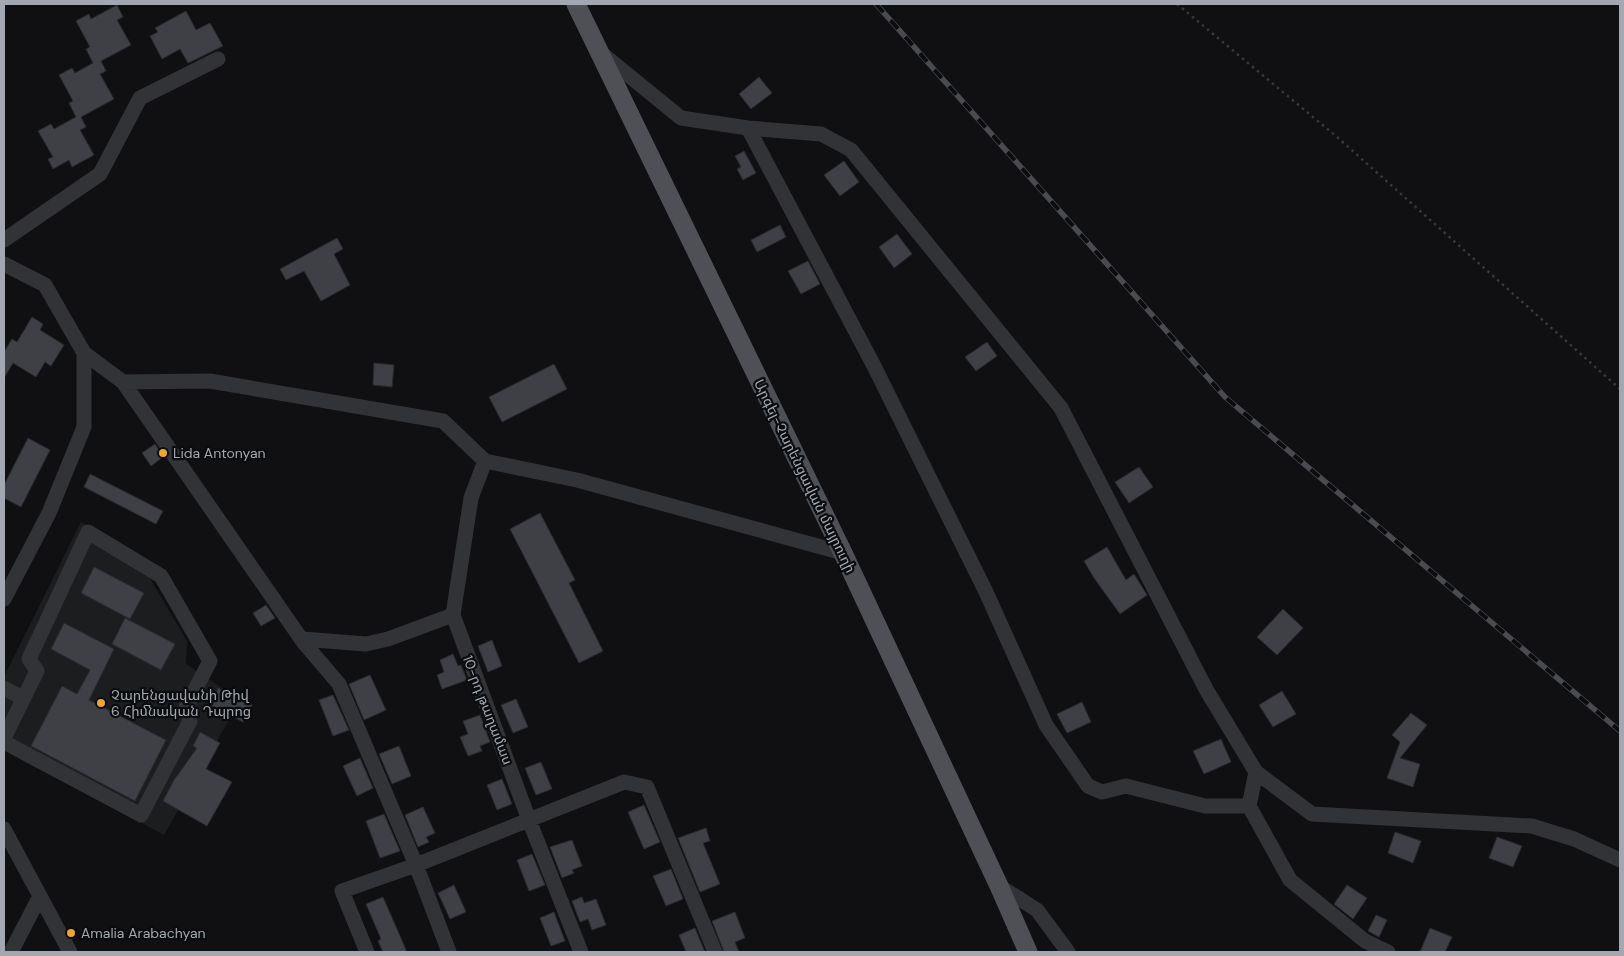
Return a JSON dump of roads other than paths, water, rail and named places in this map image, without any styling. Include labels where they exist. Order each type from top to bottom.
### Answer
[{"type":"main road","name":"Արգել-Չարենցավան մայրուղի","points":[[576,4],[843,554],[999,886],[1028,952]]},
{"type":"street","points":[[599,51],[680,118],[748,128],[821,134],[851,150],[1062,408],[1207,691],[1256,772],[1312,814],[1532,826],[1574,839],[1620,860]]},
{"type":"street","points":[[4,240],[100,174],[140,98],[218,59]]},
{"type":"street","points":[[748,128],[874,366],[986,592],[1046,726],[1088,786],[1102,792],[1126,786],[1205,806],[1249,806]]},
{"type":"street","points":[[4,264],[45,285],[84,353],[123,382],[302,639],[339,684],[416,865],[449,952]]},
{"type":"street","points":[[4,599],[10,571],[50,513],[84,427],[84,353]]},
{"type":"street","points":[[123,382],[210,380],[444,421],[485,461],[577,480],[843,554]]},
{"type":"street","name":"10-րդ թաղամաս","points":[[485,461],[471,498],[452,615],[581,952]]},
{"type":"street","points":[[88,532],[160,576],[210,661],[186,707],[190,721],[141,815],[4,740],[22,698],[38,671],[29,659],[88,532]]},
{"type":"street","points":[[302,639],[366,644],[452,615]]},
{"type":"street","points":[[4,688],[22,698]]},
{"type":"street","points":[[1256,772],[1249,806],[1290,880],[1365,942],[1388,952]]},
{"type":"street","points":[[367,952],[342,891],[416,865],[624,782],[647,787],[714,952]]},
{"type":"street","points":[[4,828],[70,952]]},
{"type":"street","points":[[999,886],[1037,910],[1068,952]]},
{"type":"street","points":[[11,952],[40,896]]},
{"type":"railway","points":[[876,4],[1225,397],[1620,731]]},
{"type":"place","name":"Lida Antonyan","points":[[163,453]]},
{"type":"place","name":"Չարենցավանի Թիվ 6 Հիմնական Դպրոց","points":[[101,703]]},
{"type":"place","name":"Amalia Arabachyan","points":[[71,933]]}]
